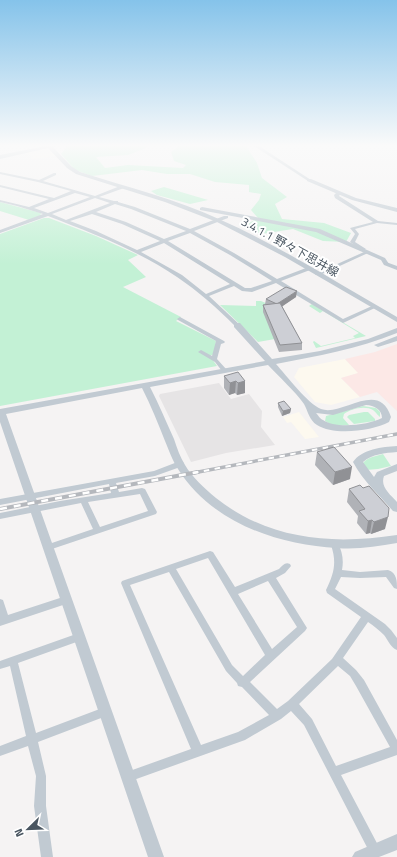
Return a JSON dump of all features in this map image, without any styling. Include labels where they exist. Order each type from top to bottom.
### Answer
[{"type":"street","points":[[50,184],[116,202],[190,231],[344,320],[374,307]]},
{"type":"street","name":"3.4.1.1 野々下思井線","points":[[113,184],[168,202],[218,221],[318,274],[397,320]]},
{"type":"street","points":[[318,184],[365,202],[397,210]]},
{"type":"street","points":[[0,186],[53,199]]},
{"type":"street","points":[[0,232],[122,187]]},
{"type":"street","points":[[30,208],[76,191]]},
{"type":"street","points":[[339,193],[336,195],[337,197],[377,222]]},
{"type":"street","points":[[0,201],[30,208],[106,236],[138,251],[176,273],[207,295],[237,325],[308,404],[318,411],[331,412],[365,402],[371,402],[379,405],[385,411],[387,417],[386,420],[380,423],[332,429],[322,424],[309,410],[308,404]]},
{"type":"street","points":[[66,221],[116,202]]},
{"type":"street","points":[[189,206],[214,212],[263,219],[312,229],[383,259],[386,264],[397,268]]},
{"type":"street","points":[[92,212],[124,223],[164,241],[244,290],[252,290],[308,269]]},
{"type":"street","points":[[138,251],[226,217]]},
{"type":"street","points":[[364,252],[364,250],[352,242],[356,236],[352,228],[377,222],[397,224]]},
{"type":"street","points":[[318,274],[364,252]]},
{"type":"street","points":[[207,295],[235,284]]},
{"type":"street","points":[[180,320],[221,341],[214,359]]},
{"type":"street","points":[[156,857],[35,508],[1,415],[273,364],[354,346],[377,339],[397,330]]},
{"type":"street","points":[[147,388],[224,370],[357,351],[397,338]]},
{"type":"street","points":[[201,352],[214,359],[224,370]]},
{"type":"street","points":[[147,388],[180,464],[200,491],[218,506],[240,519],[273,533],[308,541],[336,545],[371,544],[397,539]]},
{"type":"street","points":[[322,424],[324,412]]},
{"type":"street","points":[[397,449],[385,450],[360,458],[359,464],[363,471],[397,508]]},
{"type":"street","points":[[0,502],[155,473],[180,464]]},
{"type":"street","points":[[379,489],[378,476],[383,472],[397,467]]},
{"type":"street","points":[[363,471],[383,472]]},
{"type":"street","points":[[112,482],[116,496]]},
{"type":"street","points":[[0,516],[35,508],[142,491],[153,512],[97,530],[49,548]]},
{"type":"street","points":[[84,501],[97,530]]},
{"type":"street","points":[[336,545],[340,561],[339,572],[330,590],[388,633],[397,646]]},
{"type":"street","points":[[198,752],[125,583],[210,554],[272,656]]},
{"type":"street","points":[[233,592],[282,571],[287,566]]},
{"type":"street","points":[[170,567],[229,668],[242,683],[277,716]]},
{"type":"street","points":[[339,572],[360,575],[388,574],[397,585]]},
{"type":"street","points":[[242,683],[302,628],[270,576]]},
{"type":"street","points":[[0,603],[2,621],[66,600]]},
{"type":"street","points":[[128,777],[241,736],[259,728],[277,716],[292,704],[337,659],[367,616]]},
{"type":"street","points":[[0,665],[79,637]]},
{"type":"street","points":[[334,772],[397,750],[360,683],[353,673],[337,659]]},
{"type":"street","points":[[14,660],[41,776],[41,817],[47,857]]},
{"type":"street","points":[[292,704],[308,722],[375,851]]},
{"type":"street","points":[[0,751],[106,712]]},
{"type":"street","points":[[360,857],[397,842]]},
{"type":"shaded area","points":[[397,344],[397,411],[377,392],[360,397],[341,378],[358,373],[345,359],[375,352]]},
{"type":"shaded area","points":[[345,359],[359,373],[341,378],[360,397],[331,405],[315,402],[294,377],[299,368]]},
{"type":"shaded area","points":[[219,383],[231,399],[249,394],[262,411],[261,427],[275,445],[226,453],[191,462],[159,396],[160,394]]},
{"type":"shaded area","points":[[299,412],[319,437],[305,439],[291,422],[287,423],[283,417]]},
{"type":"green space","points":[[238,184],[270,184],[287,197],[275,204],[282,219],[324,223],[351,233],[346,242],[323,241],[293,229],[261,234],[242,227],[258,218],[251,210],[259,200],[261,194],[249,192],[249,185]]},
{"type":"green space","points":[[164,187],[208,200],[190,204],[157,195],[151,191]]},
{"type":"green space","points":[[0,202],[41,213],[40,216],[29,220],[0,211]]},
{"type":"green space","points":[[44,218],[49,218],[96,236],[138,255],[128,260],[146,277],[123,287],[181,317],[176,321],[216,341],[214,354],[210,356],[217,366],[0,406],[0,234]]},
{"type":"green space","points":[[256,301],[261,301],[268,304],[275,339],[258,342],[220,305],[256,306]]},
{"type":"green space","points":[[312,304],[366,336],[316,348],[313,342],[314,341],[321,346],[355,338],[353,336],[359,333],[323,311],[320,313],[309,306]]},
{"type":"green space","points":[[363,406],[376,408],[380,412],[380,417],[373,410],[362,408],[354,409],[344,414],[343,418],[349,425],[334,426],[325,421],[326,416]]},
{"type":"green space","points":[[368,412],[375,419],[375,421],[354,424],[347,417],[349,415]]},
{"type":"green space","points":[[383,454],[391,466],[366,470],[363,463],[367,459]]},
{"type":"building","points":[[286,287],[297,291],[277,304],[266,299]]},
{"type":"building","points":[[280,303],[302,343],[280,345],[263,305]]},
{"type":"building","points":[[238,372],[245,381],[230,383],[224,376]]},
{"type":"building","points":[[284,401],[291,409],[283,411],[278,403]]},
{"type":"building","points":[[334,447],[352,467],[335,472],[317,452]]},
{"type":"building","points":[[360,485],[363,488],[369,486],[389,508],[388,517],[374,522],[372,520],[368,521],[359,511],[365,509],[349,489]]},
{"type":"railway","points":[[193,473],[397,434]]},
{"type":"railway","points":[[0,509],[198,472]]}]
